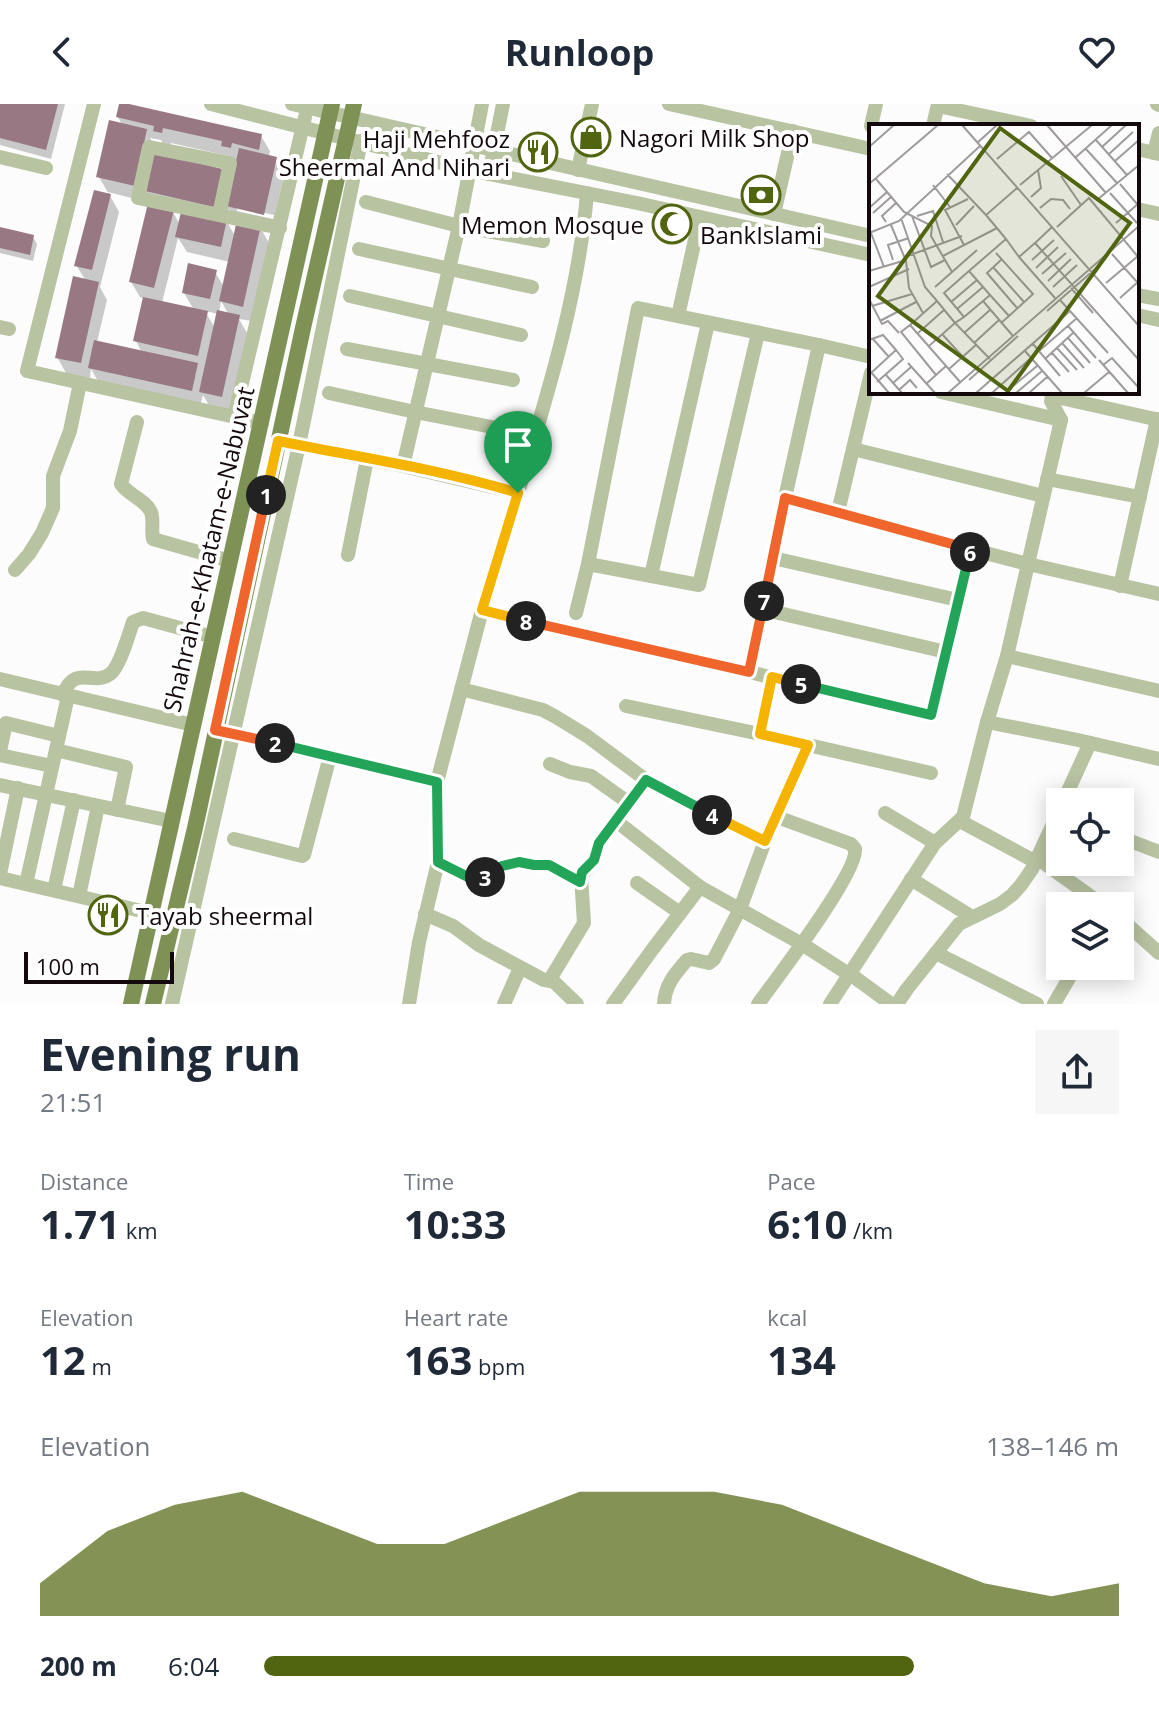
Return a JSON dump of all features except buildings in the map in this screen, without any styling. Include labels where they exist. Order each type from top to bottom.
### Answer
[{"type":"main road","name":"Shahrah-e-Khatam-e-Nabuvat","points":[[131,1004],[331,108]]},
{"type":"main road","name":"Shahrah-e-Khatam-e-Nabuvat","points":[[153,1004],[195,828],[278,441],[354,139],[352,111]]},
{"type":"street","points":[[94,104],[27,371],[262,423]]},
{"type":"street","points":[[211,104],[469,170],[869,255]]},
{"type":"street","points":[[292,104],[352,111],[493,151],[869,236]]},
{"type":"street","points":[[403,466],[459,226],[482,104]]},
{"type":"street","points":[[489,174],[503,104]]},
{"type":"street","points":[[578,170],[590,104]]},
{"type":"street","points":[[669,104],[869,148]]},
{"type":"street","points":[[872,124],[876,104]]},
{"type":"street","points":[[938,105],[1022,124]]},
{"type":"street","points":[[234,417],[308,106]]},
{"type":"street","points":[[774,214],[793,131]]},
{"type":"street","points":[[1157,153],[1159,133]]},
{"type":"street","points":[[172,1004],[299,445],[354,139]]},
{"type":"street","points":[[219,215],[230,163],[149,147],[138,198],[280,228]]},
{"type":"street","points":[[0,157],[46,168]]},
{"type":"street","points":[[409,1004],[438,862],[437,782],[482,610],[568,310],[579,259],[587,193]]},
{"type":"street","points":[[366,202],[459,226],[543,241]]},
{"type":"street","points":[[1139,209],[1159,214]]},
{"type":"street","points":[[678,316],[700,217]]},
{"type":"street","points":[[359,249],[532,287]]},
{"type":"street","points":[[1139,295],[1159,299]]},
{"type":"street","points":[[350,296],[521,335]]},
{"type":"street","points":[[576,613],[638,308],[869,357]]},
{"type":"street","points":[[1139,315],[1159,320]]},
{"type":"street","points":[[651,576],[708,323]]},
{"type":"street","points":[[588,564],[699,585],[758,333]]},
{"type":"street","points":[[749,672],[819,345]]},
{"type":"street","points":[[347,349],[513,380]]},
{"type":"street","points":[[15,570],[29,554],[53,508],[52,481],[70,431],[80,383]]},
{"type":"street","points":[[838,512],[869,383]]},
{"type":"street","points":[[329,393],[492,427]]},
{"type":"street","points":[[950,394],[1061,420]]},
{"type":"street","points":[[830,1004],[935,843],[960,821],[967,807],[987,722],[1007,656],[1061,420],[1051,401],[1052,394],[1158,420],[1120,586]]},
{"type":"street","points":[[137,422],[121,484],[148,507],[152,516],[153,539],[230,561]]},
{"type":"street","points":[[278,441],[518,493]]},
{"type":"street","points":[[853,449],[1043,496]]},
{"type":"street","points":[[348,555],[367,459]]},
{"type":"street","points":[[1047,479],[1140,497]]},
{"type":"street","points":[[785,498],[1028,564],[1159,594]]},
{"type":"street","points":[[482,610],[931,715],[970,549]]},
{"type":"street","points":[[773,558],[958,600]]},
{"type":"street","points":[[762,609],[946,652]]},
{"type":"street","points":[[26,884],[67,685],[75,679],[111,674],[137,619],[213,637]]},
{"type":"street","points":[[1007,656],[1159,691]]},
{"type":"street","points":[[760,734],[772,677]]},
{"type":"street","points":[[0,679],[193,725]]},
{"type":"street","points":[[461,689],[543,710],[587,736],[646,780],[765,841]]},
{"type":"street","points":[[626,706],[931,773]]},
{"type":"street","points":[[987,722],[1159,759]]},
{"type":"street","points":[[52,766],[0,753],[6,723],[126,767],[117,810]]},
{"type":"street","points":[[215,730],[437,782]]},
{"type":"street","points":[[1069,788],[1090,743]]},
{"type":"street","points":[[664,1004],[670,980],[687,960],[709,963],[714,959],[740,909],[765,841],[808,745]]},
{"type":"street","points":[[234,839],[304,855],[330,756]]},
{"type":"street","points":[[550,764],[591,776],[629,803]]},
{"type":"street","points":[[425,914],[453,926],[479,945],[549,981],[584,923],[582,872],[594,860],[599,843],[646,780]]},
{"type":"street","points":[[0,785],[171,821]]},
{"type":"street","points":[[18,788],[0,876],[150,913]]},
{"type":"street","points":[[54,890],[74,800]]},
{"type":"street","points":[[79,896],[98,806]]},
{"type":"street","points":[[885,813],[935,843]]},
{"type":"street","points":[[758,1004],[842,882],[855,849],[847,842],[777,817]]},
{"type":"street","points":[[615,820],[700,887],[802,944],[891,1004]]},
{"type":"street","points":[[960,821],[1036,860],[1083,892]]},
{"type":"street","points":[[916,1004],[900,999],[959,924],[1012,895],[1021,885],[1046,839]]},
{"type":"street","points":[[1134,842],[1159,852]]},
{"type":"street","points":[[438,862],[476,881],[502,866],[519,862],[549,865],[580,882]]},
{"type":"street","points":[[911,879],[972,917]]},
{"type":"street","points":[[637,883],[680,913]]},
{"type":"street","points":[[613,1004],[700,887]]},
{"type":"street","points":[[1134,931],[1159,953]]},
{"type":"street","points":[[936,953],[1037,1004]]},
{"type":"street","points":[[504,1004],[520,968]]},
{"type":"street","points":[[551,979],[577,1004]]},
{"type":"street","points":[[1054,1004],[1068,980]]},
{"type":"place","name":"Nagori Milk Shop","points":[[591,137]]},
{"type":"place","name":"Haji Mehfooz Sheermal And Nihari","points":[[538,152]]},
{"type":"place","name":"BankIslami","points":[[761,195]]},
{"type":"place","name":"Memon Mosque","points":[[672,224]]},
{"type":"place","name":"Tayab sheermal","points":[[108,915]]},
{"type":"route","points":[[278,441],[518,493],[482,610],[749,672],[785,498],[970,549],[931,715],[772,677],[760,734],[808,745],[765,841],[646,780],[599,843],[594,860],[582,872],[580,882],[549,865],[519,862],[502,866],[479,881],[473,880],[438,862],[437,782],[215,730],[278,441]]}]
